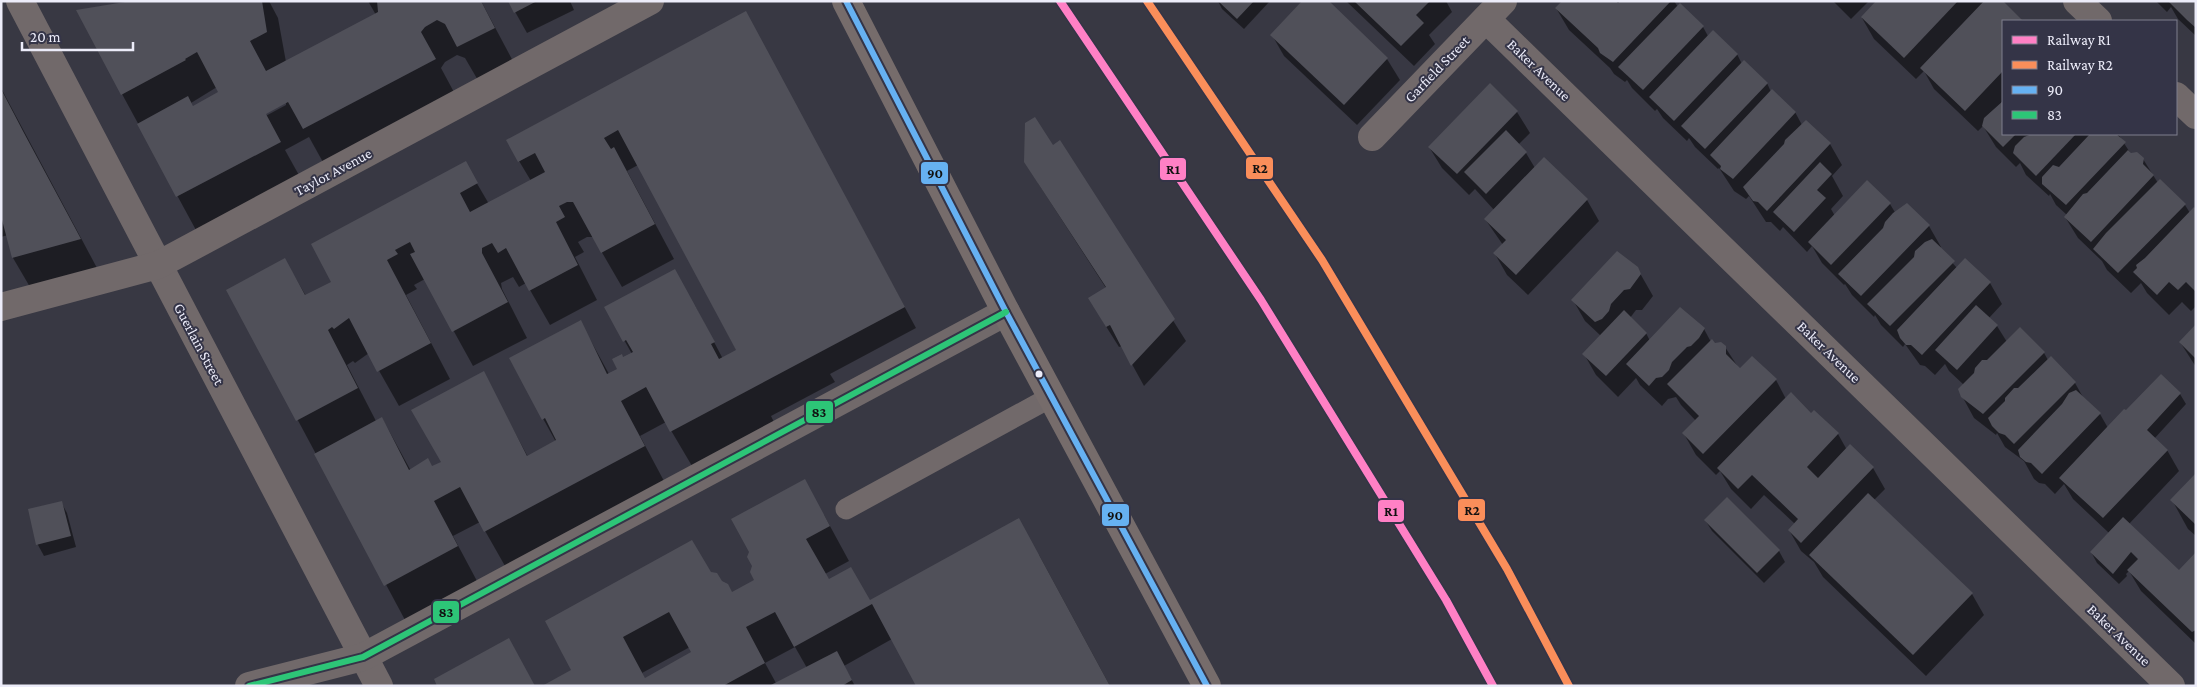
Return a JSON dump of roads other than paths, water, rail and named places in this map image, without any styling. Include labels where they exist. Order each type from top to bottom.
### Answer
[{"type":"main road","points":[[846,1],[1006,312],[1207,686]]},
{"type":"street","name":"Guerlain Street","points":[[20,1],[363,657],[380,686]]},
{"type":"street","name":"Taylor Avenue","points":[[1,307],[158,265],[650,1]]},
{"type":"street","points":[[2077,1],[2097,20]]},
{"type":"street","name":"Garfield Street","points":[[1372,137],[1494,10]]},
{"type":"street","name":"Baker Avenue","points":[[1494,10],[2172,686]]},
{"type":"street","points":[[2177,97],[2196,115]]},
{"type":"street","points":[[249,686],[363,657],[1006,312]]},
{"type":"lane","points":[[846,509],[1051,397]]},
{"type":"rail line","name":"R1","points":[[1060,1],[1261,300],[1446,600],[1493,686]]},
{"type":"rail line","name":"R2","points":[[1147,1],[1322,260],[1507,569],[1569,686]]}]
